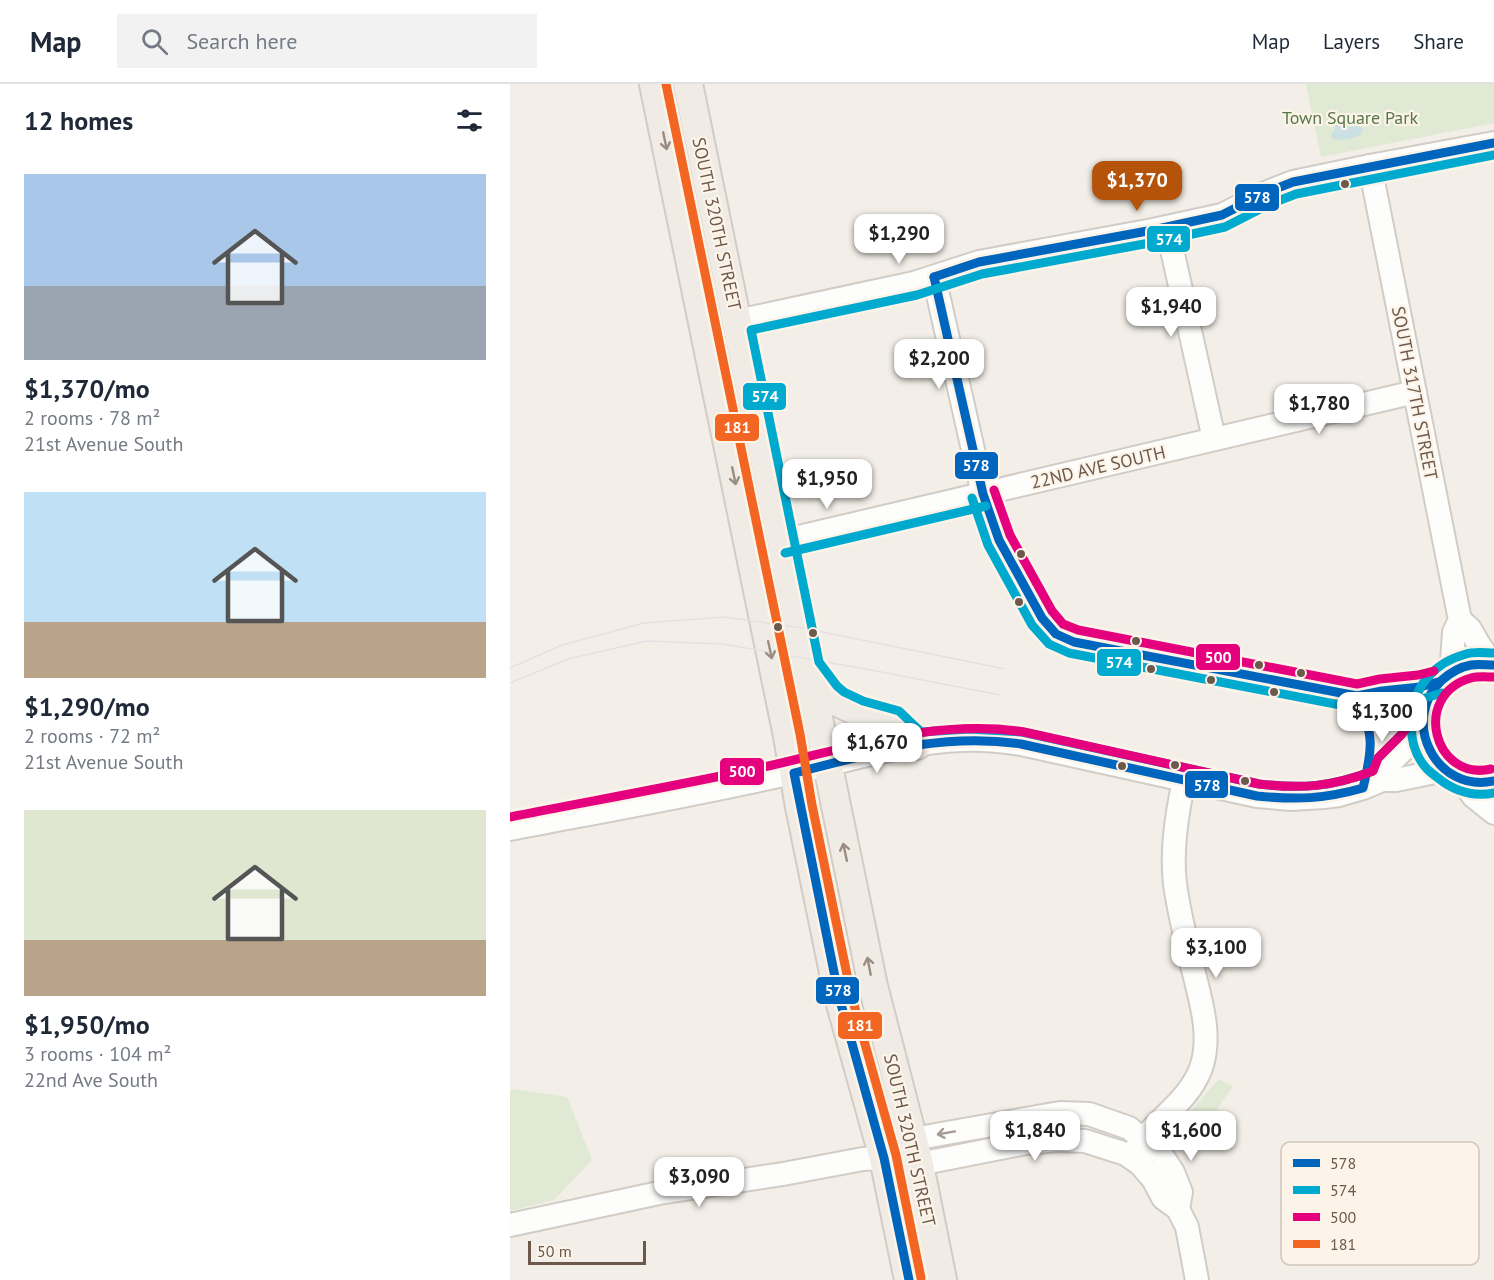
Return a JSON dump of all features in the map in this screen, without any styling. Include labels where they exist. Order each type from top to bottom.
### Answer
[{"type":"main road","name":"SOUTH 320TH STREET","points":[[654,84],[788,736],[839,997],[884,1158],[909,1280]]},
{"type":"main road","name":"SOUTH 320TH STREET","points":[[688,84],[873,986],[916,1151],[942,1280]]},
{"type":"main road","points":[[673,180],[696,216],[716,312],[725,321],[737,321]]},
{"type":"main road","points":[[708,349],[717,349],[728,357],[750,458],[774,503]]},
{"type":"main road","points":[[808,668],[828,694],[838,702],[859,712],[893,722],[917,745]]},
{"type":"street","points":[[737,321],[874,292],[934,277],[987,260],[1222,216],[1265,193],[1293,182],[1494,143]]},
{"type":"street","name":"SOUTH 317TH STREET","points":[[1370,166],[1460,620],[1470,629],[1493,665]]},
{"type":"street","points":[[1167,227],[1214,440]]},
{"type":"street","points":[[934,277],[983,494]]},
{"type":"street","name":"22ND AVE SOUTH","points":[[782,541],[1415,392]]},
{"type":"street","name":"SOUTH 317TH STREET","points":[[1447,675],[1452,661],[1454,632],[1460,620]]},
{"type":"street","points":[[1493,665],[1483,663],[1464,666],[1438,682],[1426,703],[1422,727],[1433,758],[1494,813]]},
{"type":"street","points":[[1382,780],[1387,766],[1411,742],[1422,727]]},
{"type":"street","points":[[510,829],[794,773],[917,745],[962,740],[1021,744],[1257,796],[1291,800],[1339,795],[1382,780],[1453,775],[1475,783],[1494,781]]},
{"type":"street","points":[[1130,1158],[1144,1138],[1190,1089],[1201,1068],[1206,1045],[1203,1014],[1175,882],[1174,847],[1184,780]]},
{"type":"street","points":[[510,1226],[659,1193],[863,1159],[884,1158],[1060,1113],[1089,1114],[1129,1128],[1144,1138],[1161,1154],[1173,1172],[1180,1192],[1178,1209]]},
{"type":"street","points":[[916,1151],[1057,1140],[1085,1141],[1107,1147],[1140,1165],[1153,1179],[1163,1198],[1178,1209],[1187,1227],[1197,1280]]},
{"type":"green space","name":"Town Square Park","points":[[1306,84],[1494,84],[1494,123],[1321,157]]},
{"type":"green space","points":[[1219,1079],[1233,1086],[1217,1109],[1238,1126],[1175,1140],[1170,1135]]},
{"type":"green space","points":[[510,1090],[567,1097],[592,1160],[554,1200],[510,1211]]},
{"type":"shaded area","points":[[1337,122],[1361,127],[1363,128],[1362,133],[1348,139],[1333,139],[1331,135]]},
{"type":"tram line","points":[[510,668],[562,645],[644,623],[724,617],[803,628],[1005,669]]},
{"type":"tram line","points":[[510,683],[568,659],[647,641],[723,644],[1000,695]]},
{"type":"transit line","name":"181","points":[[666,84],[800,734],[812,805],[851,994],[896,1155],[921,1278]]},
{"type":"transit line","name":"578","points":[[934,277],[979,262],[1222,215],[1265,193],[1293,182],[1494,143]]},
{"type":"transit line","name":"574","points":[[1412,720],[1402,734],[1378,758],[1373,771],[1330,783],[1289,786],[1259,784],[1022,732],[969,729],[921,732],[899,711],[863,701],[844,692],[819,662],[751,330],[917,295],[982,274],[1225,227],[1270,204],[1296,194],[1494,155]]},
{"type":"transit line","name":"578","points":[[934,277],[983,494],[999,540],[1042,618],[1056,634],[1074,642],[1357,696],[1420,687],[1438,682]]},
{"type":"transit line","name":"500","points":[[994,490],[1010,535],[1052,611],[1063,624],[1078,630],[1357,684],[1434,671]]},
{"type":"transit line","name":"574","points":[[972,498],[988,545],[1032,625],[1049,644],[1069,653],[1356,708],[1422,699],[1442,693]]},
{"type":"transit line","name":"574","points":[[785,553],[986,506]]},
{"type":"transit line","name":"574","points":[[1494,653],[1466,654],[1450,660],[1435,670],[1420,688],[1415,699],[1411,724],[1415,748],[1427,769],[1444,783],[1464,792],[1494,793]]},
{"type":"transit line","name":"578","points":[[1494,665],[1471,665],[1448,675],[1430,696],[1424,714],[1424,733],[1430,750],[1441,765],[1455,776],[1473,782],[1494,781]]},
{"type":"transit line","name":"500","points":[[1491,769],[1471,770],[1455,763],[1444,750],[1437,735],[1436,718],[1441,701],[1452,687],[1471,678],[1494,677]]},
{"type":"transit line","name":"578","points":[[909,1280],[884,1158],[839,997],[794,773],[906,747],[934,743],[991,741],[1021,744],[1257,796],[1285,798],[1323,796],[1363,788],[1369,762],[1370,741],[1367,721],[1357,696]]},
{"type":"transit line","name":"500","points":[[510,817],[755,769],[888,738],[956,729],[1024,732],[1259,784],[1316,785],[1344,780],[1373,771],[1378,758],[1402,734],[1412,720]]}]
